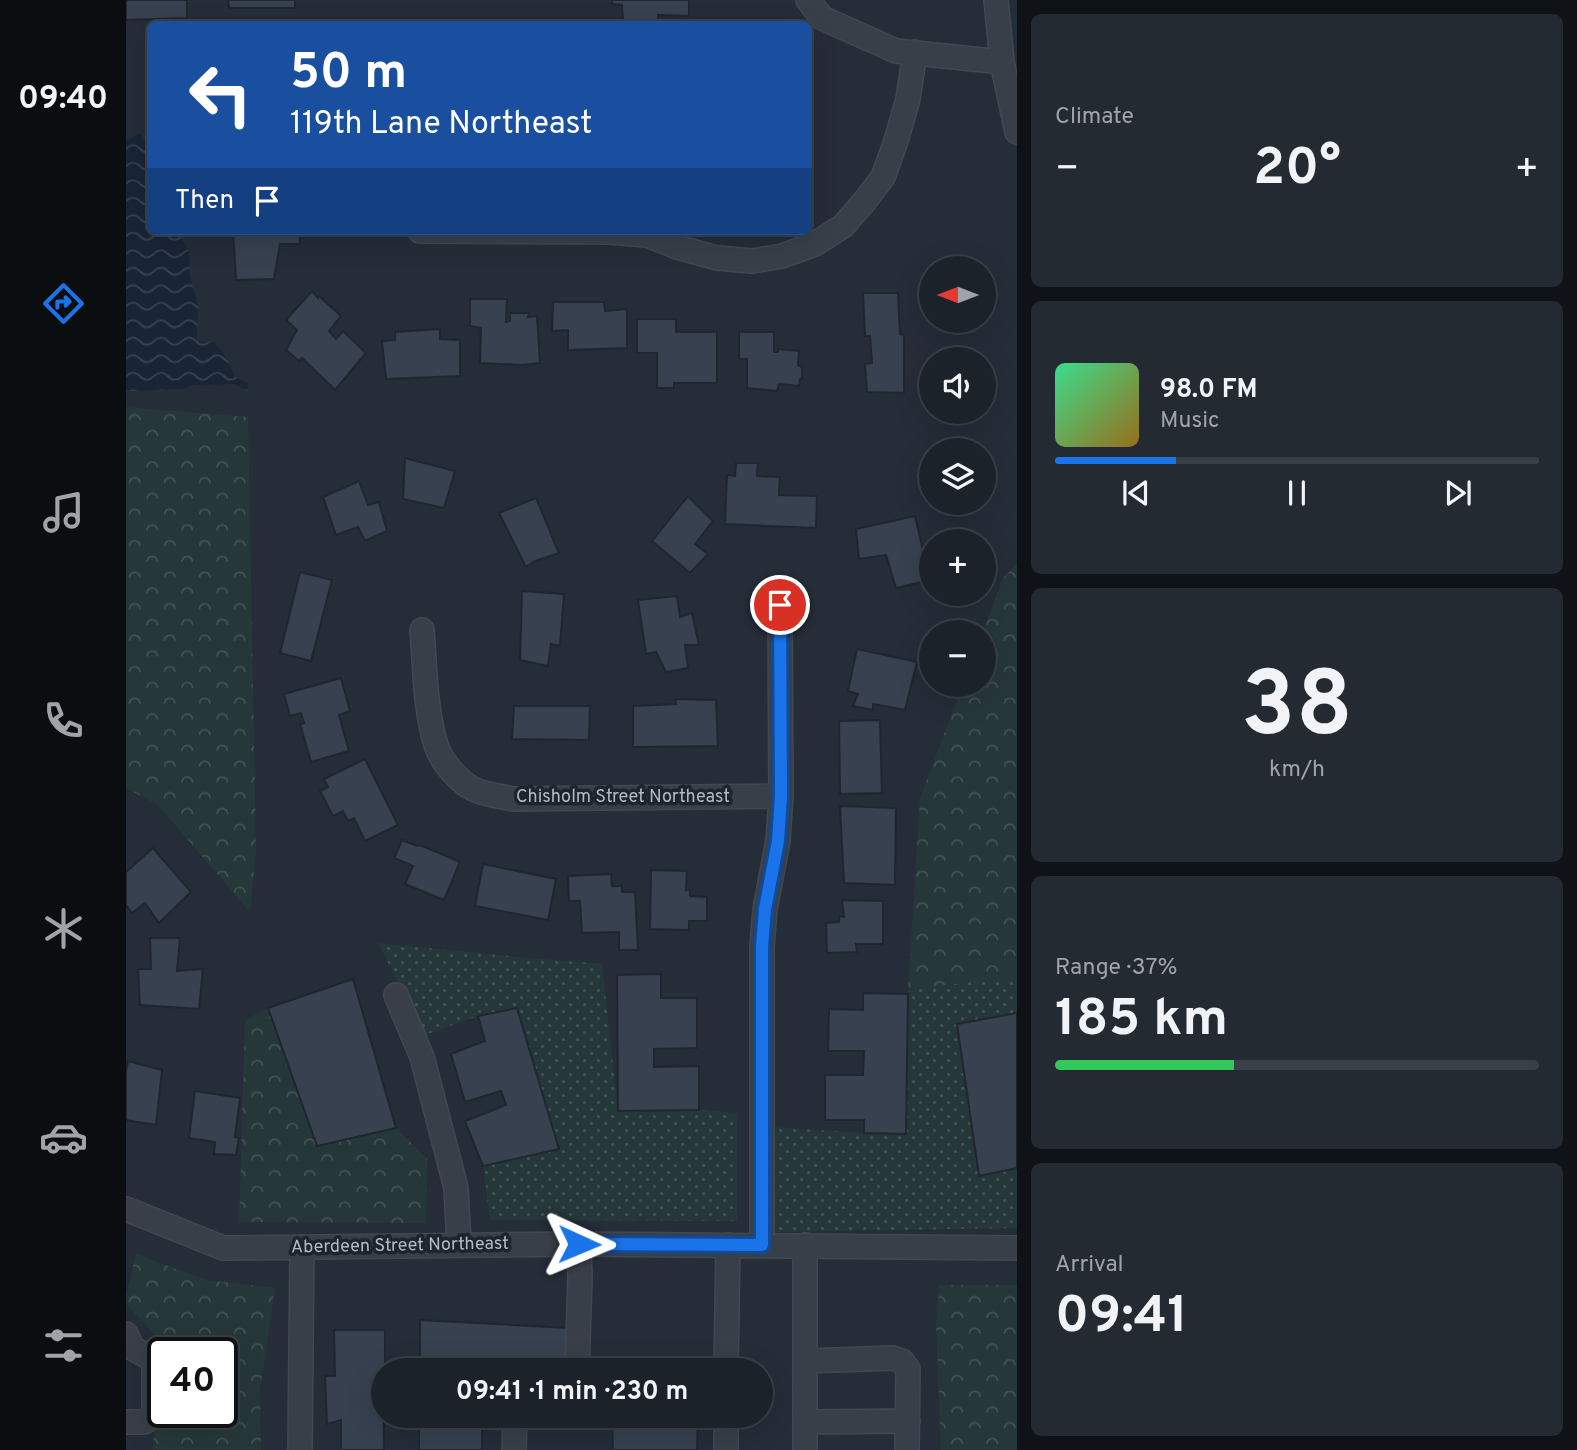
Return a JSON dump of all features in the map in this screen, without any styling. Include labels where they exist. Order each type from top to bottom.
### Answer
[{"type":"street","points":[[808,0],[822,18],[896,51],[1002,62]]},
{"type":"street","points":[[996,0],[1002,62],[1017,132]]},
{"type":"street","points":[[647,235],[717,258],[752,261],[782,256],[815,244],[843,226],[883,177],[897,141],[908,99],[915,52]]},
{"type":"street","points":[[762,1245],[762,947],[765,909],[778,841],[781,796],[780,605]]},
{"type":"street","name":"Chisholm Street Northeast","points":[[422,631],[430,717],[436,747],[449,769],[466,785],[484,793],[512,799],[781,796]]},
{"type":"street","points":[[396,995],[422,1057],[456,1188],[459,1245]]},
{"type":"street","name":"Aberdeen Street Northeast","points":[[127,1210],[223,1248],[579,1244],[1017,1248]]},
{"type":"street","points":[[577,1358],[579,1244]]},
{"type":"street","points":[[726,1358],[728,1245]]},
{"type":"street","points":[[805,1245],[805,1450]]},
{"type":"street","points":[[300,1450],[302,1247]]},
{"type":"street","points":[[126,1422],[144,1422],[154,1415],[154,1360],[128,1343]]},
{"type":"street","points":[[806,1361],[893,1358],[902,1361],[908,1368],[907,1450]]},
{"type":"street","points":[[805,1422],[908,1421]]},
{"type":"street","points":[[513,1450],[514,1428]]},
{"type":"street","points":[[726,1428],[726,1450]]},
{"type":"green space","points":[[126,407],[248,417],[256,851],[250,912],[158,805],[126,788]]},
{"type":"green space","points":[[1017,564],[1017,976],[908,990],[920,798],[958,697],[996,697],[996,620],[987,620],[993,606],[996,606],[996,597],[1003,578]]},
{"type":"green space","points":[[378,943],[602,964],[618,1111],[699,1110],[737,1113],[737,1221],[490,1220],[483,1166],[559,1148],[517,1008],[478,1016],[425,1035]]},
{"type":"green space","points":[[1017,976],[1017,1013],[957,1024],[979,1175],[1017,1168],[1017,1228],[772,1232],[772,1127],[906,1133],[908,990]]},
{"type":"green space","points":[[268,1008],[317,1145],[396,1128],[427,1159],[426,1223],[239,1222],[245,1020]]},
{"type":"green space","points":[[136,1254],[206,1280],[275,1288],[260,1391],[261,1450],[153,1450],[154,1428],[238,1428],[238,1337],[157,1337],[126,1304]]},
{"type":"green space","points":[[939,1285],[1017,1285],[1017,1450],[941,1450],[936,1326]]},
{"type":"water","points":[[141,133],[147,148],[147,235],[179,235],[188,249],[190,276],[198,305],[197,341],[214,342],[236,376],[249,383],[247,391],[234,384],[126,391],[126,141]]},
{"type":"building","points":[[126,0],[187,0],[187,18],[126,20]]},
{"type":"building","points":[[228,0],[295,0],[295,8],[229,8]]},
{"type":"building","points":[[612,0],[689,0],[689,16],[658,15],[658,21],[623,21],[622,5],[612,4]]},
{"type":"building","points":[[233,235],[299,235],[300,244],[280,244],[274,279],[236,280]]},
{"type":"building","points":[[312,291],[341,316],[329,331],[336,339],[343,331],[366,353],[335,390],[302,358],[299,361],[286,350],[297,330],[286,320]]},
{"type":"building","points":[[863,293],[898,293],[900,334],[904,335],[904,393],[867,392],[865,364],[872,363],[870,336],[865,336]]},
{"type":"building","points":[[470,299],[507,299],[506,322],[510,321],[510,313],[537,316],[540,363],[480,363],[481,328],[470,326]]},
{"type":"building","points":[[553,302],[604,302],[605,311],[627,309],[627,348],[568,350],[568,330],[552,331]]},
{"type":"building","points":[[637,319],[676,319],[676,332],[717,332],[717,383],[674,383],[674,388],[657,388],[657,353],[637,353]]},
{"type":"building","points":[[440,329],[440,339],[460,340],[460,376],[386,379],[382,341],[395,340],[395,332]]},
{"type":"building","points":[[739,332],[774,332],[774,352],[778,352],[778,349],[799,351],[798,365],[802,367],[802,378],[799,386],[779,384],[777,391],[747,388],[747,359],[739,359]]},
{"type":"building","points":[[405,458],[455,471],[444,508],[403,499]]},
{"type":"building","points":[[736,463],[758,463],[757,476],[780,477],[779,495],[817,496],[816,528],[725,524],[727,475],[735,476]]},
{"type":"building","points":[[359,481],[368,505],[379,502],[387,531],[365,541],[358,527],[336,535],[323,497]]},
{"type":"building","points":[[688,496],[713,521],[695,544],[708,554],[690,573],[652,541]]},
{"type":"building","points":[[536,498],[559,553],[526,567],[499,513]]},
{"type":"building","points":[[915,516],[919,533],[919,583],[896,588],[886,555],[859,559],[856,529]]},
{"type":"building","points":[[300,572],[332,580],[311,661],[280,653]]},
{"type":"building","points":[[522,591],[564,594],[560,646],[551,644],[548,666],[520,660]]},
{"type":"building","points":[[677,596],[680,617],[692,613],[699,645],[685,645],[688,668],[666,672],[656,652],[646,654],[638,600]]},
{"type":"building","points":[[857,649],[917,662],[905,710],[873,704],[873,710],[853,706],[858,694],[848,691]]},
{"type":"building","points":[[341,678],[350,711],[339,715],[349,751],[311,762],[300,724],[304,723],[301,713],[290,716],[284,694]]},
{"type":"building","points":[[675,699],[716,700],[718,746],[633,747],[633,706],[676,704]]},
{"type":"building","points":[[514,706],[590,706],[589,740],[512,739]]},
{"type":"building","points":[[880,720],[882,793],[840,794],[839,721]]},
{"type":"building","points":[[365,759],[398,825],[365,841],[354,818],[348,821],[343,811],[333,816],[320,791],[328,787],[324,779]]},
{"type":"building","points":[[840,806],[896,808],[895,885],[844,883]]},
{"type":"building","points":[[402,840],[460,862],[444,900],[405,884],[413,866],[394,858]]},
{"type":"building","points":[[153,848],[191,892],[159,923],[145,903],[132,913],[126,905],[126,872]]},
{"type":"building","points":[[483,864],[556,879],[548,920],[475,906]]},
{"type":"building","points":[[651,870],[687,871],[686,890],[690,890],[690,896],[707,897],[707,921],[689,921],[689,930],[650,929]]},
{"type":"building","points":[[611,874],[612,886],[622,886],[622,892],[635,892],[638,950],[619,950],[619,932],[582,933],[580,901],[569,901],[568,876]]},
{"type":"building","points":[[842,900],[883,901],[883,944],[856,944],[857,952],[827,953],[826,923],[839,922],[839,916],[844,917]]},
{"type":"building","points":[[150,938],[180,938],[177,971],[203,969],[199,1009],[140,1005],[138,969],[151,969]]},
{"type":"building","points":[[661,974],[661,998],[697,998],[697,1048],[654,1049],[654,1067],[699,1066],[699,1110],[618,1111],[617,975]]},
{"type":"building","points":[[353,979],[396,1128],[317,1146],[268,1008]]},
{"type":"building","points":[[863,993],[908,994],[906,1134],[864,1133],[864,1120],[825,1120],[825,1075],[863,1075],[864,1051],[828,1051],[829,1009],[863,1010]]},
{"type":"building","points":[[517,1008],[559,1149],[483,1166],[465,1121],[506,1105],[501,1091],[465,1102],[451,1054],[485,1041],[478,1016]]},
{"type":"building","points":[[1017,1013],[1017,1168],[979,1176],[957,1024]]},
{"type":"building","points":[[128,1061],[162,1070],[156,1125],[126,1120]]},
{"type":"building","points":[[195,1091],[240,1098],[235,1137],[239,1138],[236,1155],[214,1154],[215,1142],[189,1138]]},
{"type":"building","points":[[420,1320],[568,1328],[568,1358],[420,1358]]},
{"type":"building","points":[[334,1330],[385,1330],[385,1358],[371,1358],[371,1428],[384,1428],[384,1450],[341,1450],[341,1420],[327,1424],[325,1376],[335,1376]]},
{"type":"building","points":[[419,1428],[482,1428],[482,1450],[419,1450]]},
{"type":"building","points":[[612,1428],[698,1428],[697,1450],[613,1450]]},
{"type":"route","points":[[579,1244],[762,1245],[762,947],[765,909],[778,841],[781,796],[780,605]]}]
